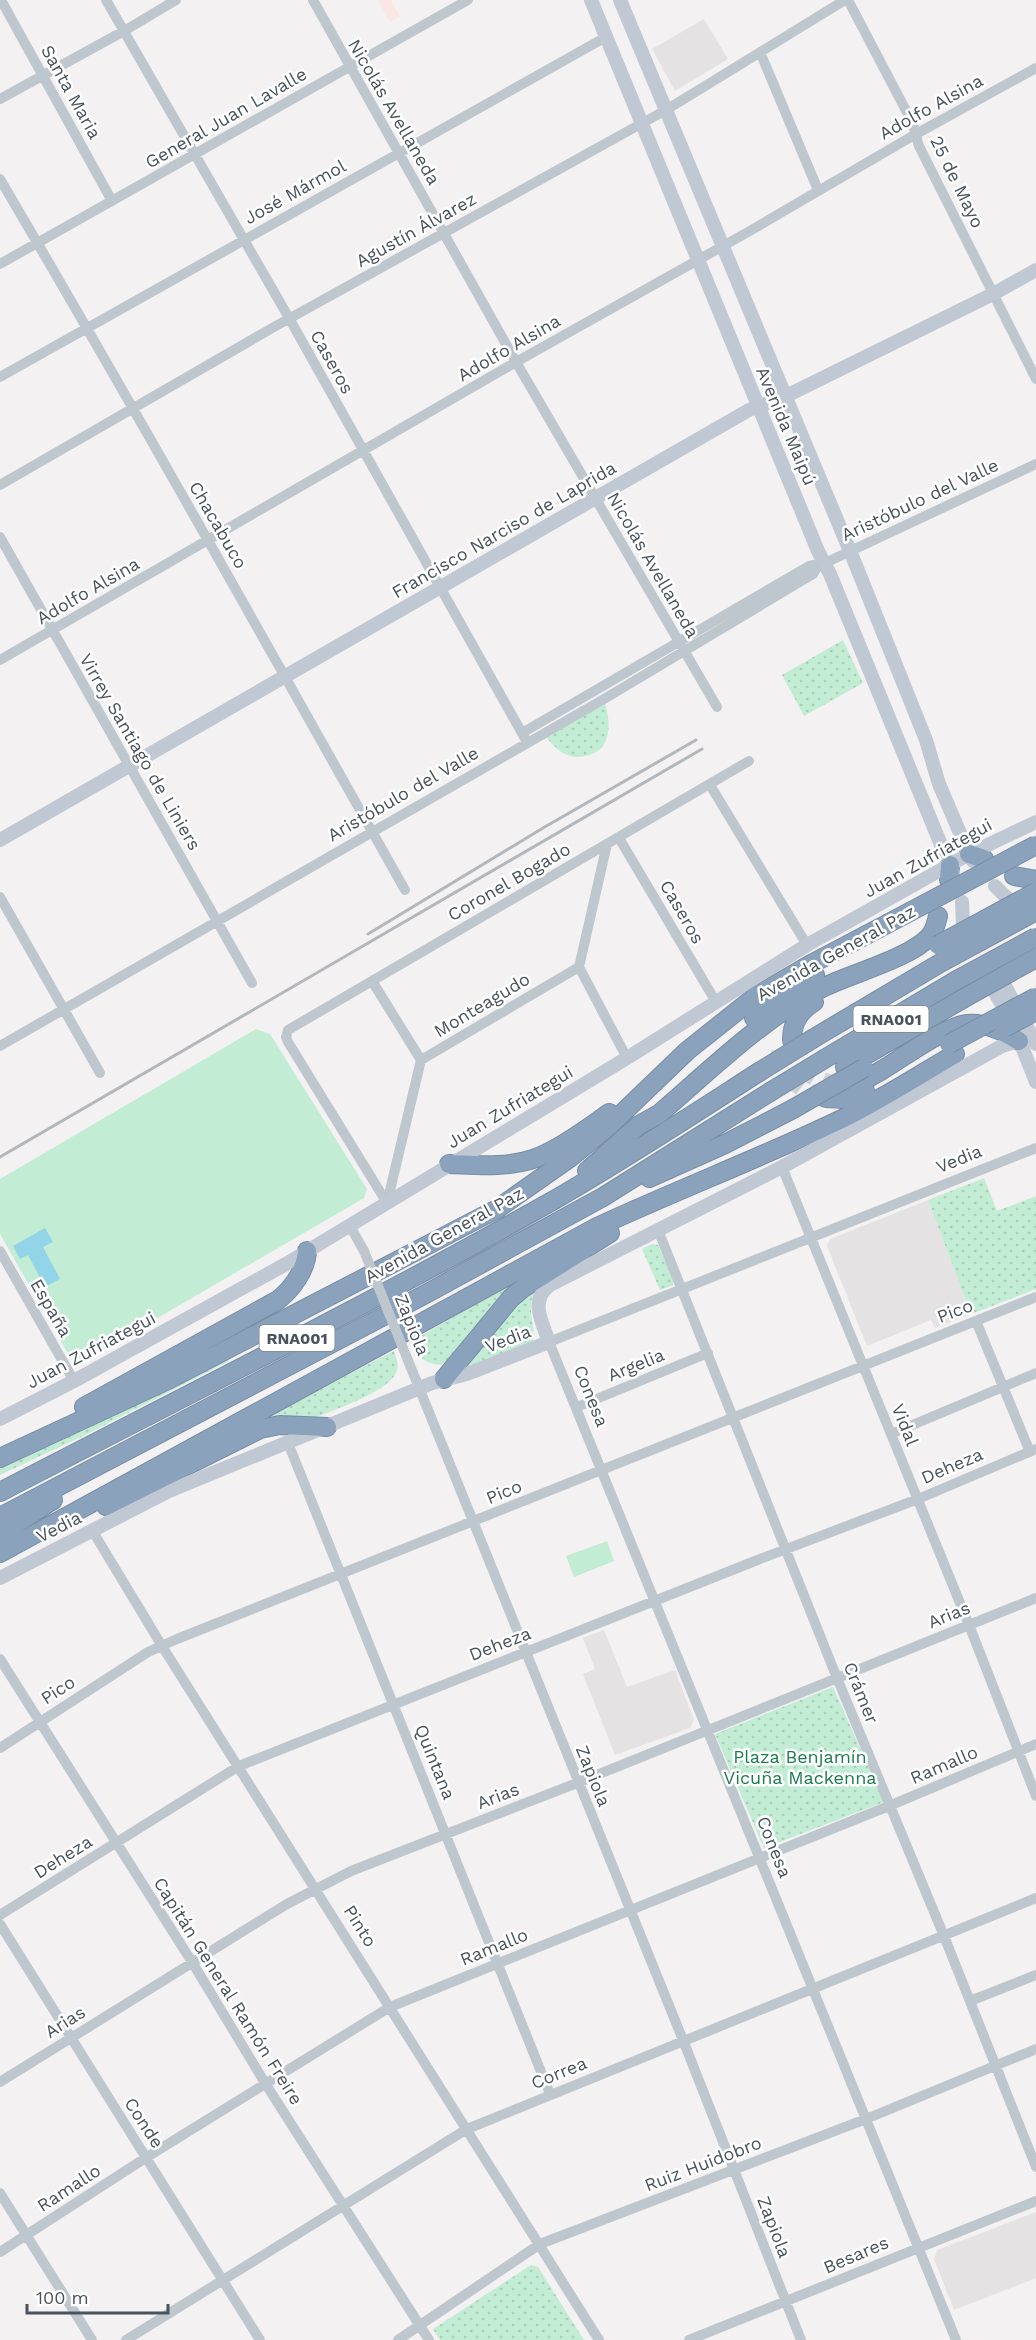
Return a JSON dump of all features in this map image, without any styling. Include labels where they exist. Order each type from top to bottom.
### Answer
[{"type":"highway","name":"Avenida General Paz","points":[[0,1457],[180,1373],[497,1209],[571,1157],[610,1125],[668,1069],[756,996],[813,963],[890,929],[1036,845]]},
{"type":"highway","points":[[639,1125],[652,1107],[762,1012],[820,973],[890,929],[1029,871]]},
{"type":"highway","points":[[798,1002],[787,1016],[782,1028],[786,1045],[792,1028],[806,1007],[823,997],[891,970],[940,954],[1036,892]]},
{"type":"highway","name":"Avenida General Paz","points":[[0,1492],[402,1283],[547,1204],[609,1168],[814,1038],[940,954],[1036,911]]},
{"type":"highway","points":[[547,1204],[639,1125],[659,1114],[767,1024],[823,988],[923,943],[933,932],[938,916]]},
{"type":"highway","name":"RNA001","points":[[0,1517],[422,1296],[603,1197],[826,1058],[956,981],[1036,937]]},
{"type":"highway","points":[[790,1106],[845,1067],[1036,958]]},
{"type":"highway","points":[[0,1553],[580,1236],[875,1102],[952,1049],[1036,997]]},
{"type":"highway","points":[[826,1098],[852,1097],[1036,1011]]},
{"type":"highway","points":[[603,1197],[725,1144],[956,1015],[969,1013],[982,1016],[1021,1039]]},
{"type":"highway","points":[[844,1086],[863,1081],[962,1024],[979,1024],[1021,1039]]},
{"type":"highway","points":[[450,1164],[502,1165],[546,1154],[605,1116],[668,1069]]},
{"type":"highway","points":[[444,1379],[498,1313],[523,1287],[701,1180]]},
{"type":"highway","points":[[0,1457],[59,1420],[278,1300],[292,1286],[305,1264],[307,1251]]},
{"type":"highway","points":[[24,1539],[119,1501],[260,1429],[280,1425],[327,1427]]},
{"type":"highway","points":[[0,1534],[122,1454]]},
{"type":"highway","points":[[0,1485],[46,1468]]},
{"type":"street","name":"Santa Maria","points":[[1,0],[112,201]]},
{"type":"street","name":"Caseros","points":[[106,0],[289,318],[525,738]]},
{"type":"street","points":[[0,99],[43,77],[176,0]]},
{"type":"street","name":"Nicolás Avellaneda","points":[[313,0],[516,362],[717,707]]},
{"type":"street","name":"General Juan Lavalle","points":[[0,264],[468,0]]},
{"type":"street","name":"Avenida Maipú","points":[[591,0],[696,260],[759,406],[821,565],[951,874]]},
{"type":"street","name":"Avenida Maipú","points":[[620,0],[850,552],[926,740],[939,784],[977,860]]},
{"type":"street","name":"Agustín Álvarez","points":[[0,485],[289,318],[666,110],[847,0]]},
{"type":"street","name":"25 de Mayo","points":[[847,0],[912,122],[919,146],[1036,379]]},
{"type":"street","name":"José Mármol","points":[[0,377],[606,37]]},
{"type":"street","points":[[760,52],[818,190]]},
{"type":"street","name":"Adolfo Alsina","points":[[0,660],[516,362],[1036,68]]},
{"type":"street","name":"Chacabuco","points":[[0,179],[209,540],[284,678],[405,890]]},
{"type":"street","name":"Francisco Narciso de Laprida","points":[[0,840],[759,406],[784,397],[993,294],[1036,270]]},
{"type":"street","name":"Aristóbulo del Valle","points":[[0,1046],[372,831],[525,738],[604,699],[681,646],[813,574],[821,565],[1036,464]]},
{"type":"street","name":"Virrey Santiago de Liniers","points":[[0,537],[252,983]]},
{"type":"street","name":"Coronel Bogado","points":[[387,1203],[288,1041],[286,1033],[288,1030],[749,761]]},
{"type":"street","points":[[710,785],[807,945]]},
{"type":"street","name":"Juan Zufriategui","points":[[0,1419],[74,1381],[350,1226],[627,1058],[807,945],[951,874],[1036,822]]},
{"type":"street","name":"Caseros","points":[[619,838],[716,1002]]},
{"type":"street","points":[[607,844],[579,967],[627,1058]]},
{"type":"street","points":[[995,886],[1007,901]]},
{"type":"street","points":[[0,897],[100,1073]]},
{"type":"street","points":[[962,902],[968,923]]},
{"type":"street","name":"Monteagudo","points":[[387,1203],[421,1060],[579,967]]},
{"type":"street","points":[[372,981],[421,1060]]},
{"type":"street","points":[[997,985],[1021,1039],[1036,1082]]},
{"type":"street","points":[[658,1230],[782,1167],[1002,1046],[1021,1039]]},
{"type":"street","name":"Vedia","points":[[0,1578],[169,1491],[419,1388],[467,1374],[683,1290],[1036,1148]]},
{"type":"street","name":"Vidal","points":[[782,1167],[969,1625],[1036,1796]]},
{"type":"street","name":"Zapiola","points":[[350,1226],[364,1251],[408,1358],[577,1783],[683,2040],[801,2340]]},
{"type":"street","name":"Crámer","points":[[658,1230],[1036,2167]]},
{"type":"street","name":"Conesa","points":[[658,1230],[550,1284],[538,1299],[538,1308],[549,1342],[956,2340]]},
{"type":"street","name":"España","points":[[0,1251],[74,1381]]},
{"type":"street","name":"Pico","points":[[0,1748],[148,1652],[1036,1297]]},
{"type":"street","points":[[976,1321],[1033,1450]]},
{"type":"street","name":"Argelia","points":[[577,1407],[708,1353]]},
{"type":"street","points":[[891,1434],[1036,1373]]},
{"type":"street","name":"Quintana","points":[[288,1443],[447,1833],[550,2094]]},
{"type":"street","name":"Deheza","points":[[0,1915],[239,1766],[656,1600],[918,1499],[1033,1450]]},
{"type":"street","name":"Pinto","points":[[92,1530],[162,1646],[599,2340]]},
{"type":"street","name":"Arias","points":[[0,2082],[192,1962],[351,1871],[577,1783],[1036,1598]]},
{"type":"street","name":"Capitán General Ramón Freire","points":[[0,1659],[429,2340]]},
{"type":"street","name":"Ramallo","points":[[0,2252],[147,2157],[390,2007],[889,1806],[1036,1744]]},
{"type":"street","name":"Correa","points":[[126,2340],[342,2204],[467,2129],[1036,1898]]},
{"type":"street","name":"Conde","points":[[0,1924],[224,2279],[260,2340]]},
{"type":"street","points":[[970,2001],[1036,1975]]},
{"type":"street","name":"Ruiz Huidobro","points":[[398,2340],[540,2244],[866,2119],[1036,2049]]},
{"type":"street","points":[[0,2193],[92,2340]]},
{"type":"street","name":"Besares","points":[[689,2340],[1036,2201]]},
{"type":"shaded area","points":[[378,0],[391,0],[400,17],[390,22]]},
{"type":"shaded area","points":[[704,19],[728,59],[675,91],[652,49]]},
{"type":"shaded area","points":[[928,1200],[971,1314],[935,1328],[931,1320],[867,1346],[827,1246],[830,1239]]},
{"type":"shaded area","points":[[604,1630],[627,1687],[675,1670],[694,1720],[690,1728],[615,1755],[583,1674],[595,1669],[583,1638]]},
{"type":"shaded area","points":[[1036,2212],[1036,2278],[954,2310],[934,2259],[937,2250]]},
{"type":"green space","points":[[843,640],[863,683],[804,716],[782,675]]},
{"type":"green space","points":[[604,699],[609,727],[600,750],[581,757],[568,755],[557,749],[543,733]]},
{"type":"green space","points":[[256,1029],[270,1034],[367,1189],[364,1198],[80,1363],[70,1357],[0,1234],[0,1179]]},
{"type":"green space","points":[[984,1178],[997,1211],[1036,1196],[1036,1289],[971,1314],[928,1200]]},
{"type":"green space","points":[[577,1244],[508,1289],[486,1313],[455,1358],[441,1364],[434,1364],[423,1359],[414,1348],[411,1342]]},
{"type":"green space","points":[[652,1244],[658,1245],[674,1280],[673,1285],[660,1290],[642,1249]]},
{"type":"green space","points":[[539,1283],[531,1304],[533,1342],[471,1366],[466,1365],[497,1321]]},
{"type":"green space","points":[[394,1351],[398,1365],[393,1377],[366,1397],[316,1417],[292,1419],[144,1480]]},
{"type":"green space","points":[[228,1359],[229,1361],[83,1436],[0,1475],[0,1467]]},
{"type":"green space","points":[[607,1541],[614,1561],[574,1577],[566,1556]]},
{"type":"green space","name":"Plaza Benjamín Vicuña Mackenna","points":[[833,1687],[884,1802],[764,1848],[715,1734]]},
{"type":"green space","points":[[531,2265],[538,2267],[584,2340],[440,2340],[433,2329]]},
{"type":"water","points":[[45,1228],[53,1242],[43,1247],[60,1279],[45,1287],[28,1255],[20,1259],[13,1246]]},
{"type":"tunnel","points":[[792,1040],[798,1059],[809,1073],[825,1082],[844,1086]]},
{"type":"tunnel","points":[[780,1049],[782,1059],[795,1081],[808,1092],[826,1098]]},
{"type":"railway","points":[[368,934],[543,828],[696,740]]},
{"type":"railway","points":[[0,1157],[702,749]]}]
